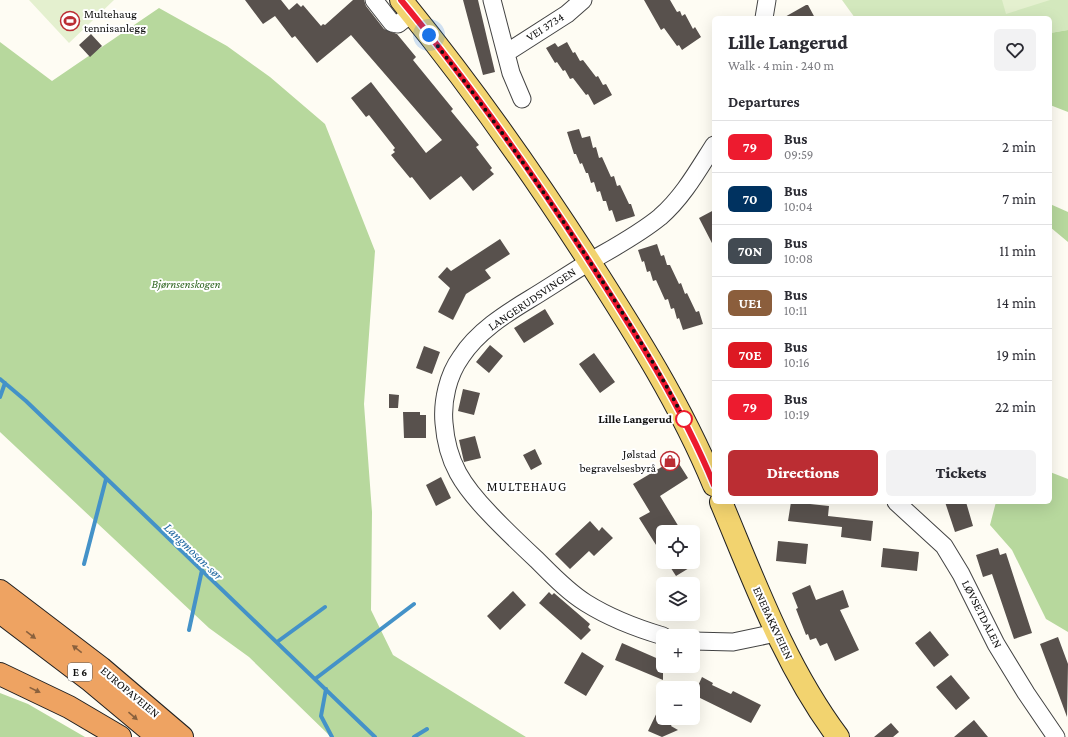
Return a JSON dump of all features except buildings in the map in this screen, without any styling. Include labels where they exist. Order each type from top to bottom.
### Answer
[{"type":"highway","name":"E 6","points":[[0,578],[42,622]]},
{"type":"highway","name":"EUROPAVEIEN","points":[[0,591],[42,622],[133,694],[182,737]]},
{"type":"highway","name":"EUROPAVEIEN","points":[[0,612],[92,681],[158,737]]},
{"type":"highway","points":[[0,674],[69,707],[120,737]]},
{"type":"main road","points":[[407,7],[495,123],[633,330],[667,387],[695,442],[712,480]]},
{"type":"main road","name":"ENEBAKKVEIEN","points":[[722,504],[776,633],[805,687],[838,737]]},
{"type":"street","points":[[374,0],[392,24],[398,24],[407,7]]},
{"type":"street","points":[[492,0],[511,73],[522,98]]},
{"type":"street","name":"VEI 3734","points":[[506,53],[566,14],[583,0]]},
{"type":"street","points":[[764,16],[768,0]]},
{"type":"street","name":"LANGERUDSVINGEN","points":[[656,634],[636,628],[601,612],[584,602],[557,580],[473,496],[458,475],[451,461],[445,441],[443,416],[444,403],[450,379],[460,357],[474,341],[494,323],[589,262],[637,234],[660,217],[691,183],[712,148]]},
{"type":"street","name":"LØVSETDALEN","points":[[898,504],[944,546],[961,574],[996,644],[1026,693],[1056,737]]},
{"type":"street","points":[[700,641],[733,642],[776,633]]},
{"type":"green space","name":"Multehaug tennisanlegg","points":[[29,0],[114,0],[69,43]]},
{"type":"green space","points":[[842,0],[1068,0],[1068,30],[1052,33],[1052,16],[854,16]]},
{"type":"green space","points":[[1002,0],[1050,0],[1006,14]]},
{"type":"green space","name":"Bjørnsenskogen","points":[[159,8],[227,46],[270,77],[325,124],[375,251],[364,404],[372,512],[371,610],[393,655],[526,737],[331,737],[249,657],[209,628],[0,432],[0,42],[52,81]]},
{"type":"green space","points":[[1068,30],[1068,112],[1052,106],[1052,33]]},
{"type":"green space","points":[[1052,205],[1068,212],[1068,242],[1052,229]]},
{"type":"green space","points":[[1052,473],[1068,479],[1068,632],[1046,619],[1012,550],[990,525],[995,504],[1052,504]]},
{"type":"green space","points":[[0,693],[28,704],[85,737],[0,737]]},
{"type":"waterway","name":"Langmosan-sør","points":[[0,379],[26,401],[375,737]]},
{"type":"waterway","points":[[0,397],[5,383]]},
{"type":"waterway","points":[[84,564],[106,479]]},
{"type":"waterway","points":[[189,630],[202,570]]},
{"type":"waterway","points":[[315,679],[414,604]]},
{"type":"waterway","points":[[277,642],[325,607]]},
{"type":"waterway","points":[[326,689],[321,716],[332,737]]},
{"type":"waterway","points":[[414,737],[427,729]]},
{"type":"bus line","name":"79","points":[[401,0],[437,45],[491,118],[543,191],[606,287],[648,354],[681,413],[712,480]]},
{"type":"place","name":"Multehaug tennisanlegg","points":[[70,21]]},
{"type":"place","name":"Lille Langerud","points":[[684,419]]},
{"type":"place","name":"Jølstad begravelsesbyrå","points":[[670,461]]},
{"type":"district","name":"MULTEHAUG","points":[[527,486]]},
{"type":"route","points":[[429,35],[468,86],[543,191],[648,354],[686,423],[684,419]]}]
